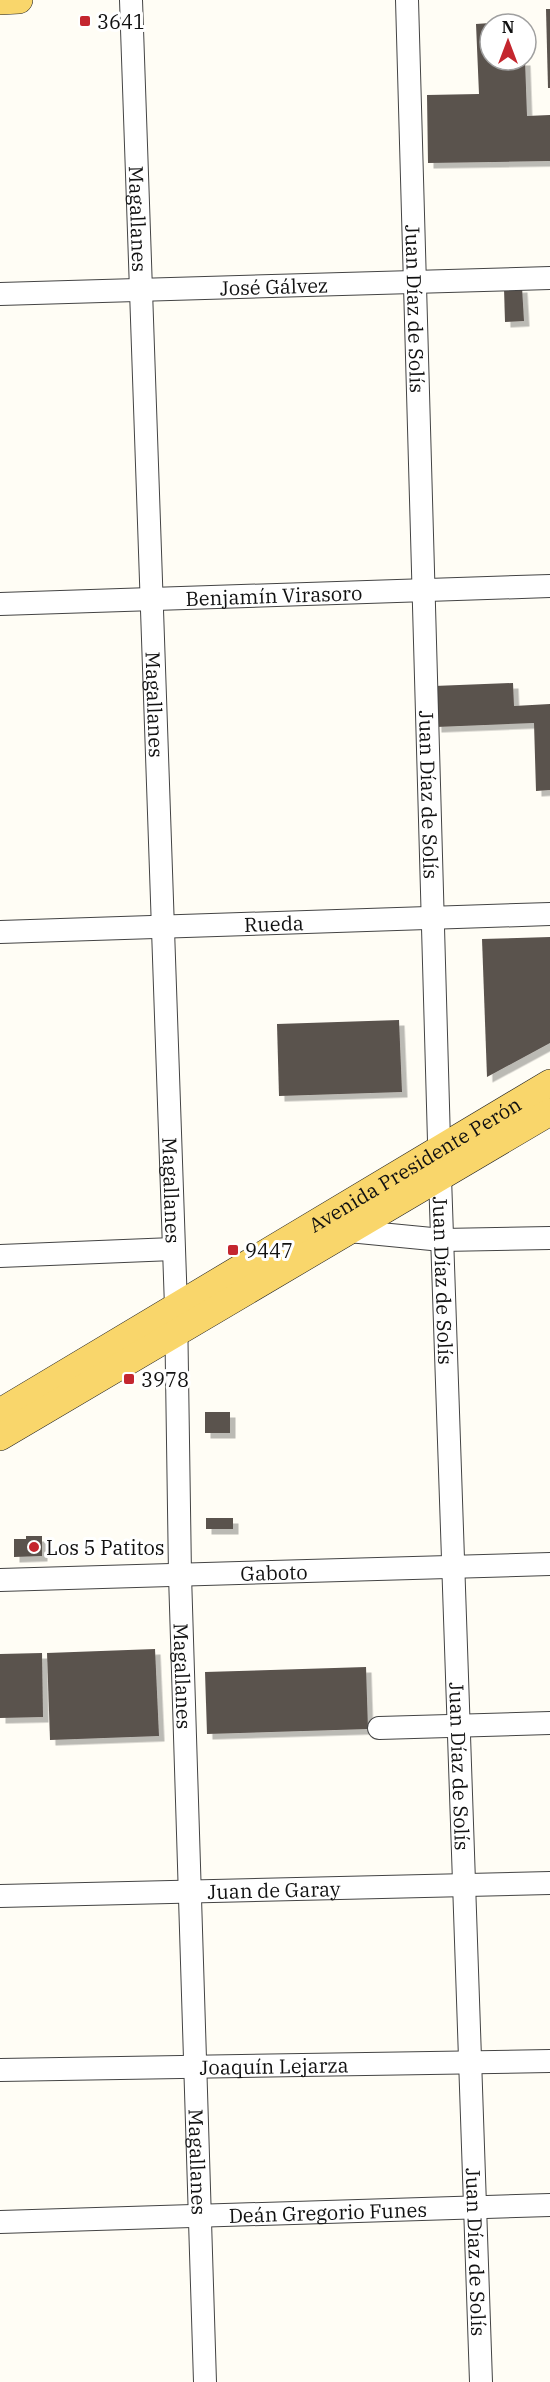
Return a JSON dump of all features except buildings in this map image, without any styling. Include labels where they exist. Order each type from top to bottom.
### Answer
[{"type":"main road","points":[[0,1],[19,0]]},
{"type":"main road","name":"Avenida Presidente Perón","points":[[0,1412],[550,1083]]},
{"type":"main road","name":"Avenida Presidente Perón","points":[[0,1437],[550,1112]]},
{"type":"street","name":"Magallanes","points":[[131,0],[176,1307],[180,1575],[205,2382]]},
{"type":"street","name":"Juan Díaz de Solís","points":[[407,0],[440,1177],[481,2382]]},
{"type":"street","name":"José Gálvez","points":[[0,294],[550,278]]},
{"type":"street","name":"Benjamín Virasoro","points":[[0,604],[550,586]]},
{"type":"street","name":"Rueda","points":[[0,932],[550,914]]},
{"type":"street","points":[[349,1231],[442,1240],[550,1238]]},
{"type":"street","points":[[0,1256],[173,1250]]},
{"type":"street","name":"Gaboto","points":[[0,1580],[550,1564]]},
{"type":"street","points":[[379,1728],[550,1723]]},
{"type":"street","name":"Juan de Garay","points":[[0,1896],[550,1883]]},
{"type":"street","name":"Joaquín Lejarza","points":[[0,2070],[550,2061]]},
{"type":"street","name":"Deán Gregorio Funes","points":[[0,2222],[550,2205]]},
{"type":"place","name":"3641","points":[[85,21]]},
{"type":"place","name":"9447","points":[[233,1250]]},
{"type":"place","name":"3978","points":[[129,1379]]},
{"type":"place","name":"Los 5 Patitos","points":[[34,1547]]}]
